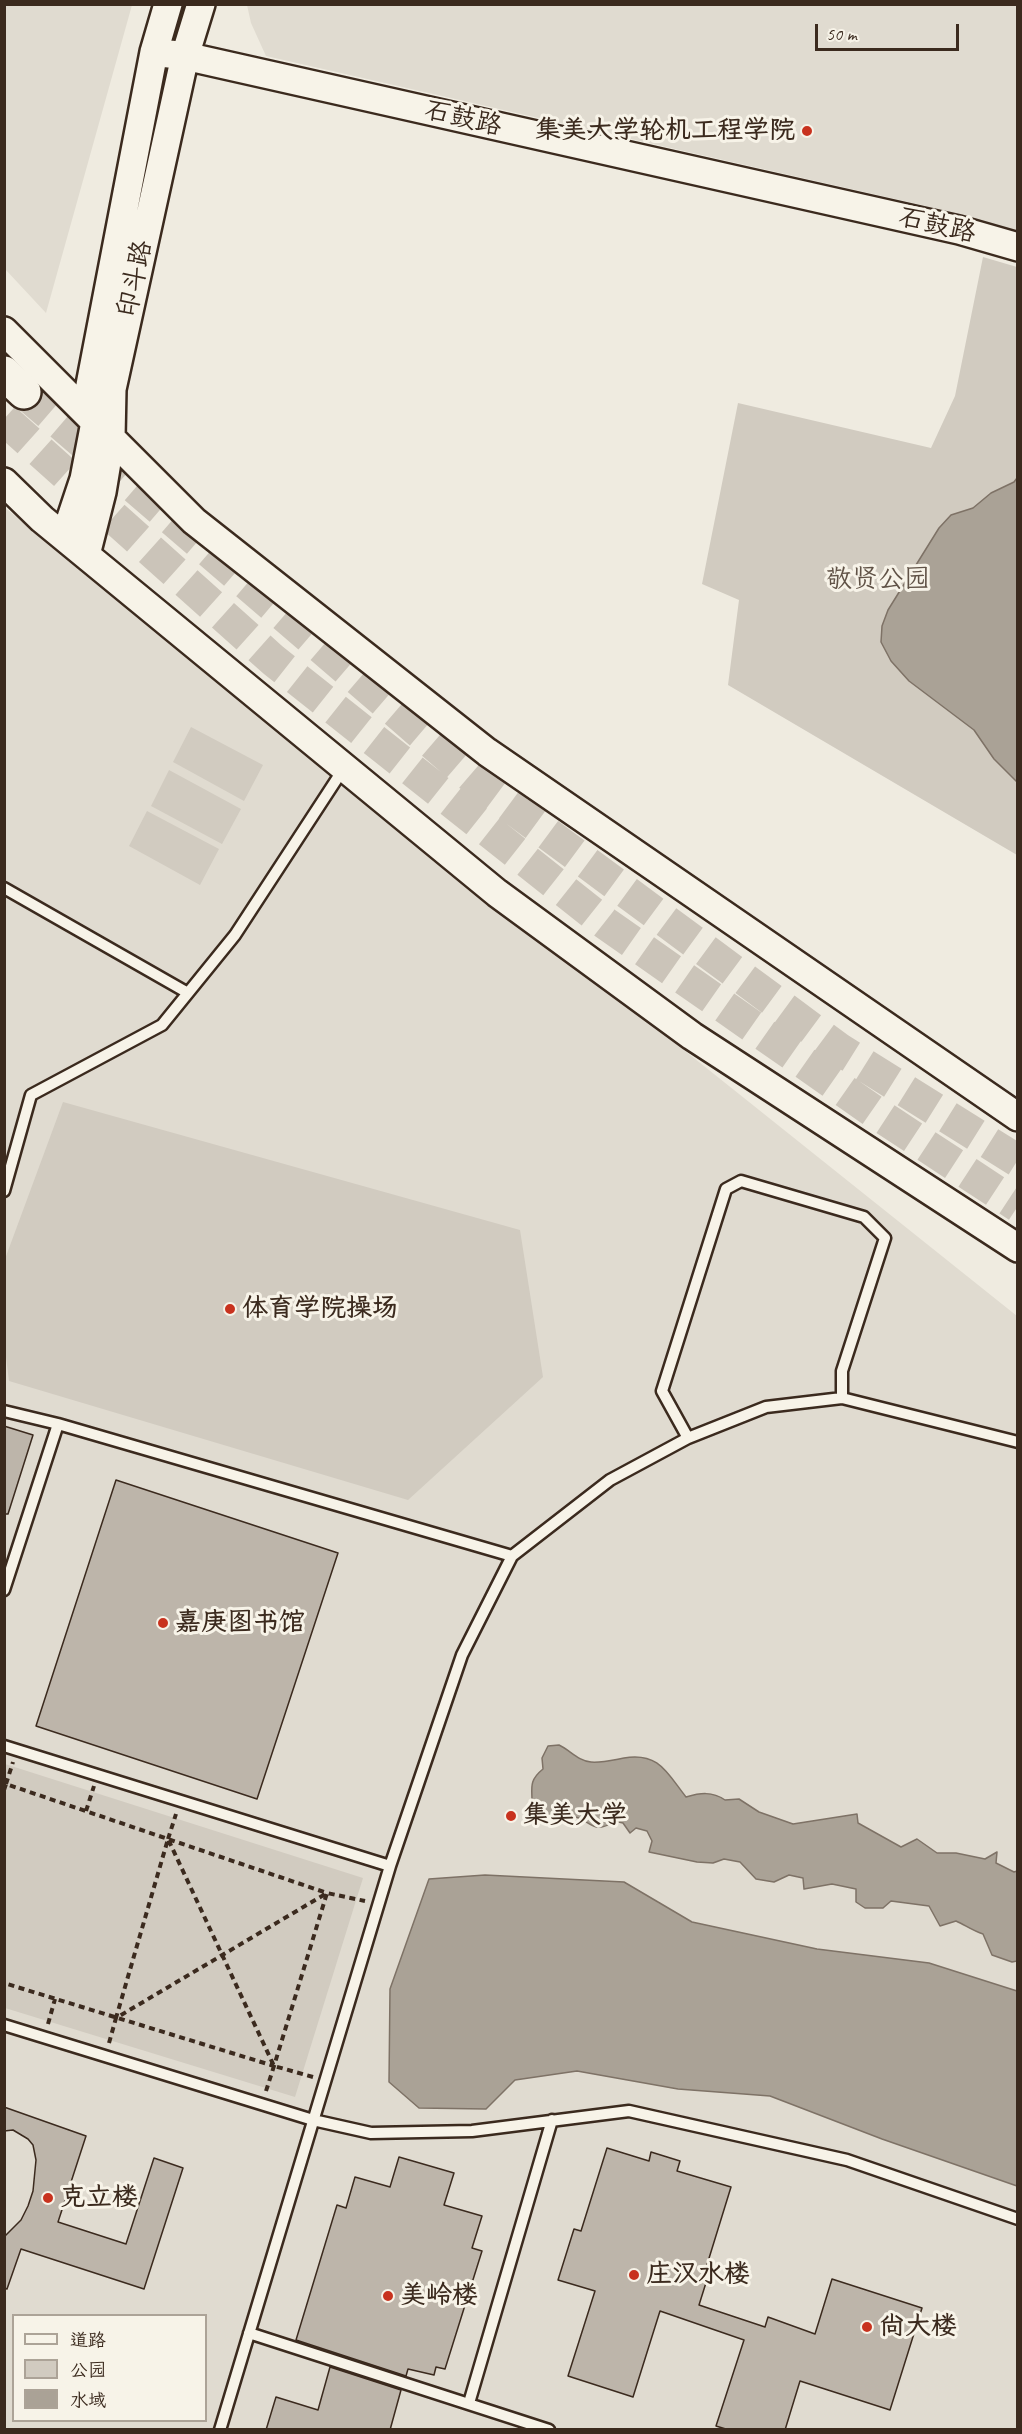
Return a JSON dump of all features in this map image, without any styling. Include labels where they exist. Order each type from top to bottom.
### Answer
[{"type":"main road","name":"印斗路","points":[[86,555],[102,492],[103,430],[90,385],[154,52],[168,4]]},
{"type":"main road","name":"印斗路","points":[[65,536],[103,430],[185,56],[201,4]]},
{"type":"main road","name":"石鼓路","points":[[154,52],[185,56],[959,230],[1017,247]]},
{"type":"main road","points":[[4,331],[194,521],[487,752],[1017,1117]]},
{"type":"main road","points":[[4,482],[42,519],[497,893],[692,1036],[1017,1248]]},
{"type":"lane","points":[[4,1191],[31,1095],[162,1025],[235,935],[344,767]]},
{"type":"lane","points":[[4,888],[188,993]]},
{"type":"lane","points":[[688,1438],[662,1390],[726,1189],[741,1181],[864,1217],[885,1238],[842,1371],[842,1398]]},
{"type":"lane","points":[[220,2430],[390,1866],[462,1655],[512,1557],[610,1480],[688,1438],[766,1407],[842,1398],[1017,1442]]},
{"type":"lane","points":[[4,1411],[58,1424],[512,1557]]},
{"type":"lane","points":[[4,1590],[58,1424]]},
{"type":"lane","points":[[4,1746],[390,1866]]},
{"type":"lane","points":[[4,2025],[313,2120],[371,2133],[472,2131],[629,2111],[847,2160],[1017,2219]]},
{"type":"lane","points":[[470,2403],[552,2120]]},
{"type":"lane","points":[[249,2333],[549,2430]]},
{"type":"path","points":[[17,1750],[5,1787],[86,1811],[327,1893],[378,1904]]},
{"type":"path","points":[[86,1811],[97,1775]]},
{"type":"path","points":[[105,2056],[180,1801]]},
{"type":"path","points":[[168,1839],[274,2066]]},
{"type":"path","points":[[116,2018],[327,1893]]},
{"type":"path","points":[[262,2104],[327,1893]]},
{"type":"path","points":[[4,1983],[325,2080]]},
{"type":"path","points":[[44,2037],[55,1999]]},
{"type":"shaded area","points":[[5,4],[132,5],[46,313],[5,269]]},
{"type":"shaded area","name":"集美大学轮机工程学院","points":[[247,5],[1017,5],[1017,232],[926,206],[266,56],[251,23]]},
{"type":"shaded area","name":"集美大学","points":[[4,507],[1017,1316],[1017,2429],[5,2429]]},
{"type":"green space","name":"敬贤公园","points":[[983,257],[1017,267],[1017,855],[728,685],[739,600],[702,584],[738,403],[931,448],[955,396]]},
{"type":"green space","points":[[191,727],[263,765],[244,801],[173,762]]},
{"type":"green space","points":[[169,770],[241,809],[222,844],[151,806]]},
{"type":"green space","points":[[147,811],[219,849],[200,885],[129,846]]},
{"type":"green space","points":[[63,1102],[520,1230],[543,1377],[408,1500],[9,1381],[4,1341],[5,1259]]},
{"type":"green space","points":[[5,1764],[363,1878],[295,2097],[5,2008]]},
{"type":"water","points":[[1017,478],[1017,782],[994,759],[974,730],[909,681],[891,661],[881,642],[882,626],[888,610],[939,528],[951,515],[973,508],[991,493],[1014,482]]},
{"type":"water","points":[[559,1745],[582,1760],[591,1762],[646,1758],[661,1766],[686,1797],[706,1794],[725,1800],[739,1799],[759,1812],[793,1824],[857,1814],[858,1823],[901,1847],[917,1839],[937,1853],[956,1853],[985,1859],[997,1852],[996,1863],[1014,1872],[1017,1871],[1017,1961],[1012,1962],[992,1955],[983,1934],[956,1921],[940,1926],[929,1906],[891,1901],[883,1908],[865,1908],[856,1902],[856,1889],[832,1884],[804,1889],[803,1878],[789,1875],[774,1882],[756,1879],[740,1862],[724,1859],[713,1863],[697,1862],[649,1852],[652,1841],[647,1831],[636,1828],[630,1833],[623,1823],[614,1821],[596,1827],[577,1817],[542,1817],[532,1808],[533,1782],[543,1769],[542,1758],[548,1746]]},
{"type":"water","points":[[485,1875],[624,1882],[692,1922],[817,1949],[929,1963],[1017,1991],[1017,2186],[882,2139],[770,2096],[678,2089],[577,2071],[515,2080],[486,2109],[419,2108],[389,2082],[390,1989],[429,1879]]},
{"type":"building","points":[[4,1426],[33,1435],[8,1514],[4,1514]]},
{"type":"building","points":[[116,1480],[338,1553],[257,1799],[36,1726]]},
{"type":"building","name":"克立楼","points":[[4,2107],[86,2136],[58,2222],[126,2244],[154,2158],[183,2168],[144,2289],[21,2249],[7,2289],[4,2288],[4,2237],[21,2220],[28,2206],[33,2191],[36,2160],[33,2145],[28,2139],[13,2130],[4,2131]]},
{"type":"building","points":[[607,2148],[649,2161],[651,2152],[680,2161],[677,2171],[731,2187],[706,2268],[710,2270],[699,2305],[765,2327],[768,2317],[815,2334],[832,2279],[922,2308],[890,2410],[800,2381],[785,2430],[729,2430],[716,2426],[744,2340],[660,2311],[633,2397],[568,2376],[595,2291],[558,2280],[574,2229],[581,2231]]},
{"type":"building","name":"美岭楼","points":[[399,2157],[454,2173],[444,2205],[482,2216],[472,2248],[482,2251],[445,2369],[436,2367],[434,2375],[408,2369],[406,2376],[296,2340],[337,2205],[346,2208],[355,2177],[390,2187]]},
{"type":"building","points":[[330,2367],[401,2390],[390,2430],[266,2430],[276,2397],[318,2410]]},
{"type":"tunnel","points":[[24,392],[479,783],[839,1049],[1018,1161]]},
{"type":"tunnel","points":[[4,419],[273,660],[605,923],[873,1111],[1018,1206]]},
{"type":"place","name":"集美大学轮机工程学院","points":[[807,131]]},
{"type":"place","name":"体育学院操场","points":[[230,1309]]},
{"type":"place","name":"嘉庚图书馆","points":[[163,1623]]},
{"type":"place","name":"集美大学","points":[[511,1816]]},
{"type":"place","name":"克立楼","points":[[48,2198]]},
{"type":"place","name":"庄汉水楼","points":[[634,2275]]},
{"type":"place","name":"美岭楼","points":[[388,2296]]},
{"type":"place","name":"尚大楼","points":[[867,2327]]}]
